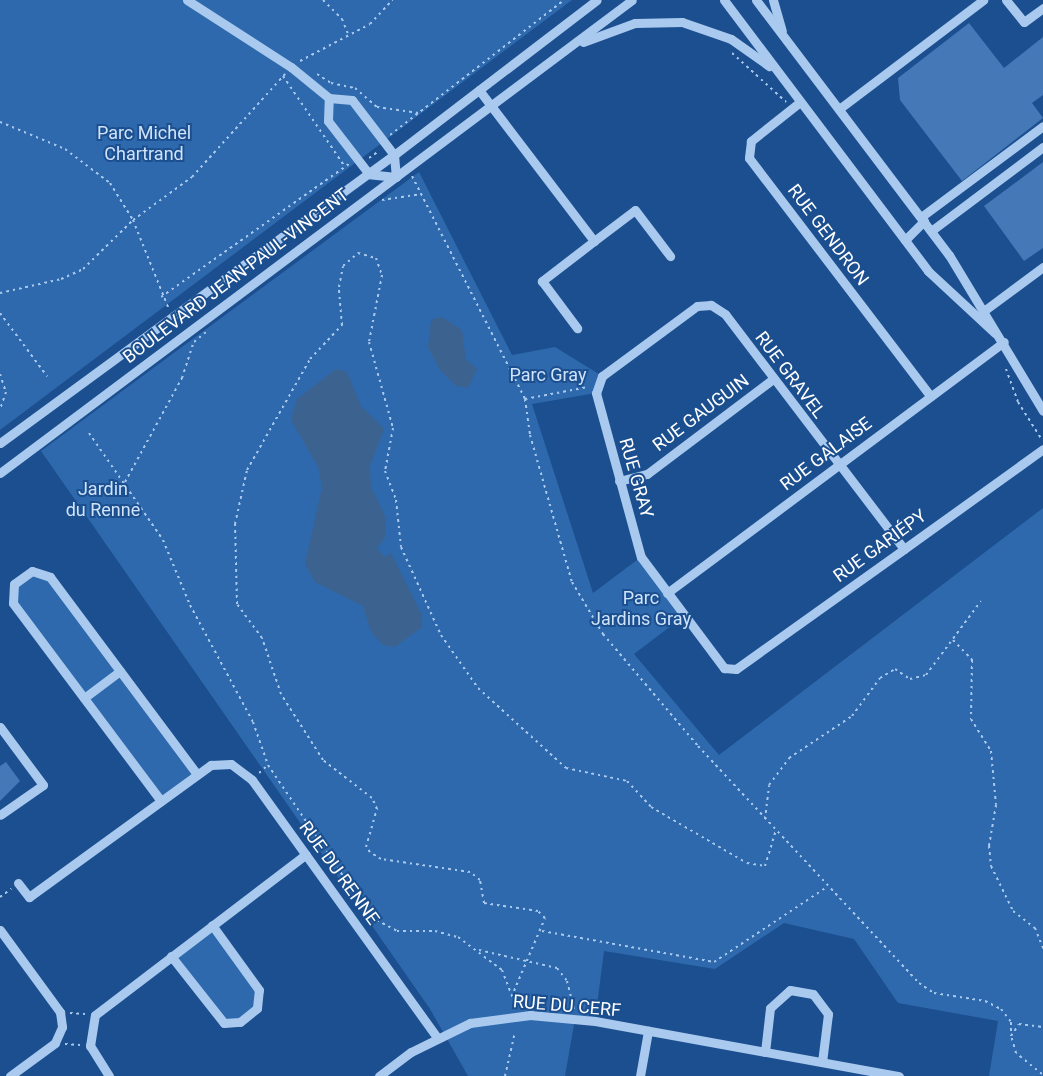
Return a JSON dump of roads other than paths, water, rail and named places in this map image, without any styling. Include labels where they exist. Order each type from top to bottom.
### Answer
[{"type":"street","points":[[187,0],[291,67],[329,98],[352,100],[394,155],[396,176],[369,174],[328,121],[329,98]]},
{"type":"street","points":[[574,17],[584,0]]},
{"type":"street","name":"BOULEVARD JEAN-PAUL-VINCENT","points":[[0,443],[173,314],[369,174],[597,0]]},
{"type":"street","name":"BOULEVARD JEAN-PAUL-VINCENT","points":[[0,473],[632,0]]},
{"type":"street","points":[[724,0],[928,271],[1004,342]]},
{"type":"street","points":[[756,0],[931,231],[985,310],[1043,411]]},
{"type":"street","points":[[773,0],[785,38]]},
{"type":"street","points":[[839,109],[983,0]]},
{"type":"street","points":[[1006,0],[1024,22],[1043,8]]},
{"type":"street","points":[[569,48],[635,23],[682,22],[731,39],[778,73]]},
{"type":"street","points":[[479,90],[594,241]]},
{"type":"street","name":"RUE GENDRON","points":[[800,102],[751,141],[749,158],[930,396]]},
{"type":"street","points":[[905,240],[922,219],[1043,126]]},
{"type":"street","points":[[931,231],[1043,147]]},
{"type":"street","points":[[577,328],[542,281],[635,210],[670,256]]},
{"type":"street","points":[[985,310],[1043,267]]},
{"type":"street","name":"RUE GRAVEL","points":[[598,385],[602,376],[697,306],[712,306],[725,314],[838,465],[904,549]]},
{"type":"street","name":"RUE GALAISE","points":[[667,593],[1004,342]]},
{"type":"street","name":"RUE GAUGUIN","points":[[618,481],[647,474],[773,379]]},
{"type":"street","name":"RUE GRAY","points":[[598,385],[596,393],[618,481],[642,557],[724,668],[736,669]]},
{"type":"street","name":"RUE GARIÉPY","points":[[736,669],[1043,449]]},
{"type":"street","points":[[161,802],[13,602],[14,584],[32,571],[50,577],[197,774]]},
{"type":"street","points":[[84,698],[120,671]]},
{"type":"street","points":[[0,727],[43,785],[0,816]]},
{"type":"street","name":"RUE DU RENNE","points":[[18,883],[29,897],[197,774],[211,765],[231,764],[252,780],[437,1037]]},
{"type":"street","points":[[109,1076],[90,1046],[90,1031],[95,1015],[306,854]]},
{"type":"street","points":[[171,956],[224,1023],[240,1022],[257,1008],[259,990],[212,924]]},
{"type":"street","points":[[0,930],[60,1012],[62,1027],[55,1043],[10,1076]]},
{"type":"street","points":[[764,1052],[770,1008],[790,990],[813,994],[828,1014],[822,1062]]},
{"type":"street","name":"RUE DU CERF","points":[[379,1076],[437,1037],[502,1016],[575,1019],[899,1076]]},
{"type":"street","points":[[640,1076],[648,1031]]},
{"type":"park label","name":"Parc Michel Chartrand","points":[[144,144]]},
{"type":"park label","name":"Parc Gray","points":[[548,375]]},
{"type":"park label","name":"Jardin du Renne","points":[[103,500]]},
{"type":"park label","name":"Parc Jardins Gray","points":[[641,609]]}]
